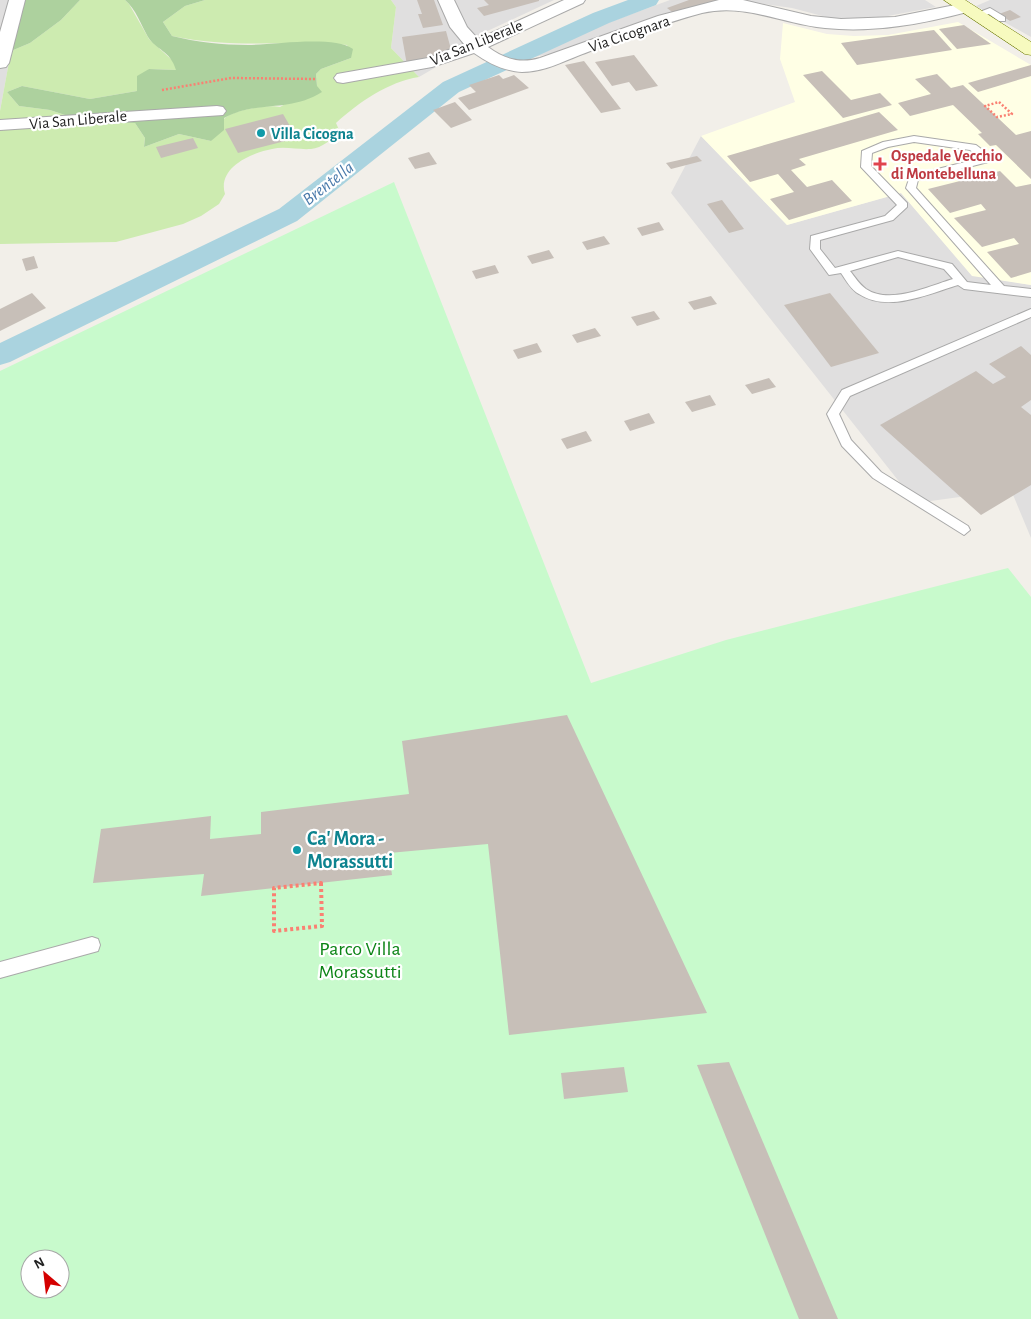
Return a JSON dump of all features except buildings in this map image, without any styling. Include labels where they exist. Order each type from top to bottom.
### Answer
[{"type":"street","points":[[0,63],[17,0]]},
{"type":"street","name":"Via Cicognara","points":[[446,0],[460,30],[476,46],[509,65],[530,66],[670,18],[720,5],[746,7],[823,23],[857,25],[927,16],[965,8]]},
{"type":"street","name":"Via San Liberale","points":[[343,78],[432,62],[476,46],[576,0]]},
{"type":"street","points":[[965,8],[1031,50]]},
{"type":"street","name":"Via San Liberale","points":[[0,125],[130,115],[217,112]]},
{"type":"lane","points":[[965,8],[990,11],[1002,19]]},
{"type":"lane","points":[[1000,288],[911,188],[914,178],[989,159],[972,146],[914,139],[886,144],[867,151],[866,166],[903,205],[889,218],[815,238],[815,249],[833,272],[898,254],[948,266],[964,286],[1000,288],[1031,293]]},
{"type":"lane","points":[[897,198],[916,194]]},
{"type":"lane","points":[[843,269],[862,291],[875,298],[890,300],[960,281]]},
{"type":"lane","points":[[964,530],[877,475],[846,443],[833,414],[846,393],[1031,312]]},
{"type":"lane","points":[[0,970],[92,945]]},
{"type":"path","points":[[999,102],[1012,114],[997,117],[985,106],[999,102]]},
{"type":"path","points":[[321,883],[322,926],[274,931],[274,888],[321,883]]},
{"type":"shaded area","points":[[0,0],[12,0],[11,51],[0,111]]},
{"type":"shaded area","points":[[391,0],[554,0],[468,40],[450,59],[419,77],[391,48],[396,7]]},
{"type":"shaded area","points":[[670,0],[725,0],[555,53],[527,58],[522,57],[561,40]]},
{"type":"shaded area","points":[[735,0],[925,0],[936,7],[877,18],[850,19],[830,18],[792,8]]},
{"type":"shaded area","points":[[990,0],[1031,0],[1031,37],[976,6]]},
{"type":"shaded area","name":"Ospedale Vecchio di Montebelluna","points":[[958,22],[1031,65],[1031,285],[972,276],[901,193],[787,225],[701,136],[795,102],[780,59],[783,23],[827,34],[854,36],[888,35]]},
{"type":"shaded area","points":[[701,136],[787,225],[901,193],[972,275],[1031,285],[1031,538],[1011,490],[916,503],[671,193]]},
{"type":"green space","points":[[12,0],[80,0],[61,20],[30,43],[11,51]]},
{"type":"green space","points":[[80,0],[125,0],[149,39],[173,61],[177,70],[149,69],[137,91],[90,99],[22,86],[7,92],[19,106],[50,110],[83,121],[135,123],[145,138],[144,147],[179,134],[211,141],[221,122],[227,116],[250,109],[268,106],[280,107],[317,86],[316,74],[321,69],[351,58],[347,45],[216,42],[172,36],[163,22],[185,6],[205,0],[391,0],[396,7],[391,48],[419,77],[385,88],[354,108],[336,123],[340,132],[319,147],[311,149],[277,148],[246,158],[231,169],[226,177],[224,185],[225,194],[219,204],[201,216],[183,224],[116,242],[0,244],[0,111],[11,51],[30,43],[61,20]]},
{"type":"green space","points":[[125,0],[205,0],[185,6],[163,22],[172,36],[219,44],[238,45],[332,42],[353,49],[351,58],[321,69],[316,74],[317,86],[322,92],[297,102],[248,109],[224,118],[224,130],[211,141],[179,134],[144,147],[145,138],[135,123],[83,121],[50,110],[19,106],[7,92],[22,86],[90,99],[137,91],[137,76],[149,69],[176,70],[167,54],[148,37],[135,12]]},
{"type":"green space","name":"Parco Villa Morassutti","points":[[394,182],[591,683],[726,640],[1008,568],[1031,597],[1031,1319],[0,1319],[0,371]]},
{"type":"waterway","name":"Brentella","points":[[0,355],[288,215],[451,87],[601,18],[648,0]]},
{"type":"place","name":"Villa Cicogna","points":[[261,133]]},
{"type":"place","name":"Ospedale Vecchio di Montebelluna","points":[[880,164]]},
{"type":"place","name":"Ca' Mora - Morassutti","points":[[297,850]]}]
